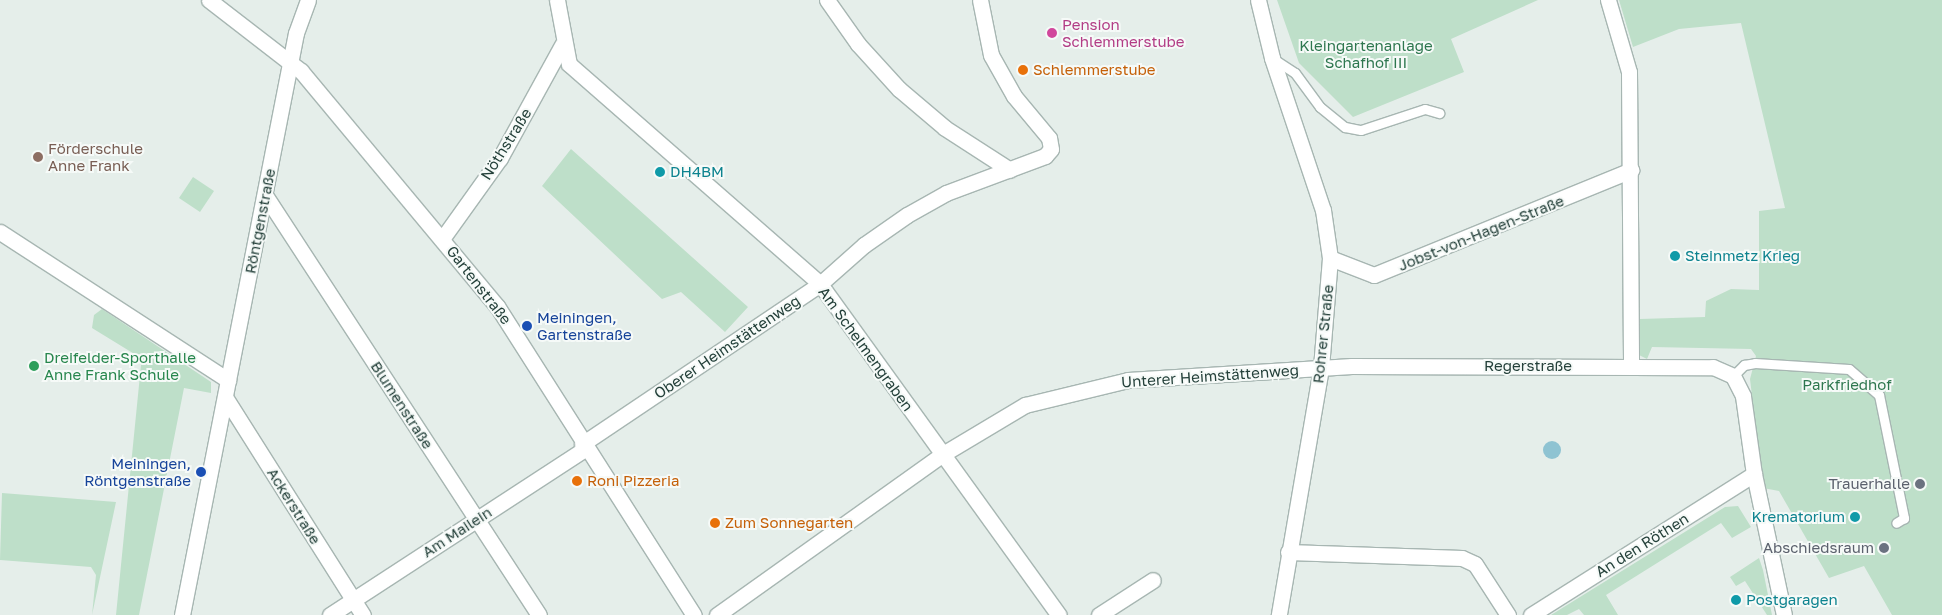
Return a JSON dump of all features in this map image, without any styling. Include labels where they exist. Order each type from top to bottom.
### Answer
[{"type":"street","name":"Gartenstraße","points":[[209,0],[293,64],[442,239],[516,332],[584,447],[694,615]]},
{"type":"street","name":"Röntgenstraße","points":[[182,615],[265,195],[293,64],[296,33],[308,0]]},
{"type":"street","name":"Am Schelmengraben","points":[[557,0],[562,45],[569,64],[820,284],[1059,615]]},
{"type":"street","points":[[827,0],[858,44],[899,89],[945,128],[1010,170]]},
{"type":"street","name":"Oberer Heimstättenweg","points":[[584,447],[820,284],[864,245],[907,216],[946,192],[1034,162],[1051,148],[1044,129],[1001,77],[990,55],[980,0]]},
{"type":"street","name":"Rohrer Straße","points":[[1258,0],[1272,58],[1323,210],[1330,258],[1321,368],[1288,552],[1279,615]]},
{"type":"street","points":[[1608,0],[1629,72],[1631,367]]},
{"type":"street","name":"Nöthstraße","points":[[442,239],[500,158],[562,45]]},
{"type":"street","name":"Jobst-von-Hagen-Straße","points":[[1330,258],[1374,275],[1631,170]]},
{"type":"street","name":"Blumenstraße","points":[[265,195],[539,615]]},
{"type":"street","points":[[0,232],[228,380]]},
{"type":"street","name":"Regerstraße","points":[[1321,368],[1712,366],[1733,376]]},
{"type":"street","name":"Unterer Heimstättenweg","points":[[717,615],[943,454],[1018,408],[1065,393],[1128,380],[1321,368]]},
{"type":"street","points":[[1733,376],[1743,396],[1754,474],[1784,615]]},
{"type":"street","name":"Ackerstraße","points":[[225,397],[363,615]]},
{"type":"street","name":"Am Mailein","points":[[330,615],[584,447]]},
{"type":"street","name":"An den Röthen","points":[[1531,615],[1754,474]]},
{"type":"street","points":[[1288,552],[1462,558],[1475,564],[1508,615]]},
{"type":"street","points":[[1099,615],[1153,580]]},
{"type":"lane","points":[[1272,58],[1295,74],[1320,107],[1345,127],[1361,130],[1425,109],[1439,113]]},
{"type":"lane","points":[[1733,376],[1744,365],[1756,363],[1849,369],[1878,396],[1904,518],[1896,523]]},
{"type":"green space","name":"Kleingartenanlage Schafhof III","points":[[1277,0],[1538,0],[1451,39],[1464,72],[1353,117],[1299,63]]},
{"type":"green space","name":"Parkfriedhof","points":[[1619,0],[1942,0],[1942,615],[1892,615],[1864,566],[1829,578],[1779,491],[1763,488],[1750,379],[1756,356],[1751,349],[1652,347],[1647,359],[1639,355],[1640,319],[1705,317],[1706,301],[1731,289],[1759,290],[1759,211],[1785,208],[1741,23],[1679,29],[1633,47]]},
{"type":"green space","points":[[571,149],[748,307],[725,332],[681,292],[662,299],[542,186]]},
{"type":"green space","points":[[193,177],[214,191],[200,212],[179,198]]},
{"type":"green space","points":[[102,309],[211,382],[211,393],[184,388],[139,615],[116,615],[141,365],[136,355],[92,328],[94,315]]},
{"type":"green space","points":[[2,493],[116,502],[92,615],[96,575],[91,567],[0,560]]},
{"type":"green space","points":[[1738,506],[1751,527],[1732,538],[1721,523],[1606,595],[1618,615],[1584,615],[1579,609],[1567,615],[1551,615],[1725,507]]},
{"type":"green space","points":[[1759,558],[1772,615],[1767,615],[1745,581],[1736,586],[1730,577]]},
{"type":"water","points":[[1548,441],[1556,441],[1561,446],[1559,457],[1548,459],[1543,454],[1543,446]]},
{"type":"place","name":"Pension Schlemmerstube","points":[[1052,33]]},
{"type":"place","name":"Schlemmerstube","points":[[1023,70]]},
{"type":"place","name":"Förderschule Anne Frank","points":[[38,157]]},
{"type":"place","name":"DH4BM","points":[[660,172]]},
{"type":"place","name":"Steinmetz Krieg","points":[[1675,256]]},
{"type":"place","name":"Meiningen, Gartenstraße","points":[[527,326]]},
{"type":"place","name":"Dreifelder-Sporthalle Anne Frank Schule","points":[[34,366]]},
{"type":"place","name":"Meiningen, Röntgenstraße","points":[[201,472]]},
{"type":"place","name":"Roni Pizzeria","points":[[577,481]]},
{"type":"place","name":"Trauerhalle","points":[[1920,484]]},
{"type":"place","name":"Krematorium","points":[[1855,517]]},
{"type":"place","name":"Zum Sonnegarten","points":[[715,523]]},
{"type":"place","name":"Abschiedsraum","points":[[1884,548]]},
{"type":"place","name":"Postgaragen","points":[[1736,600]]}]
